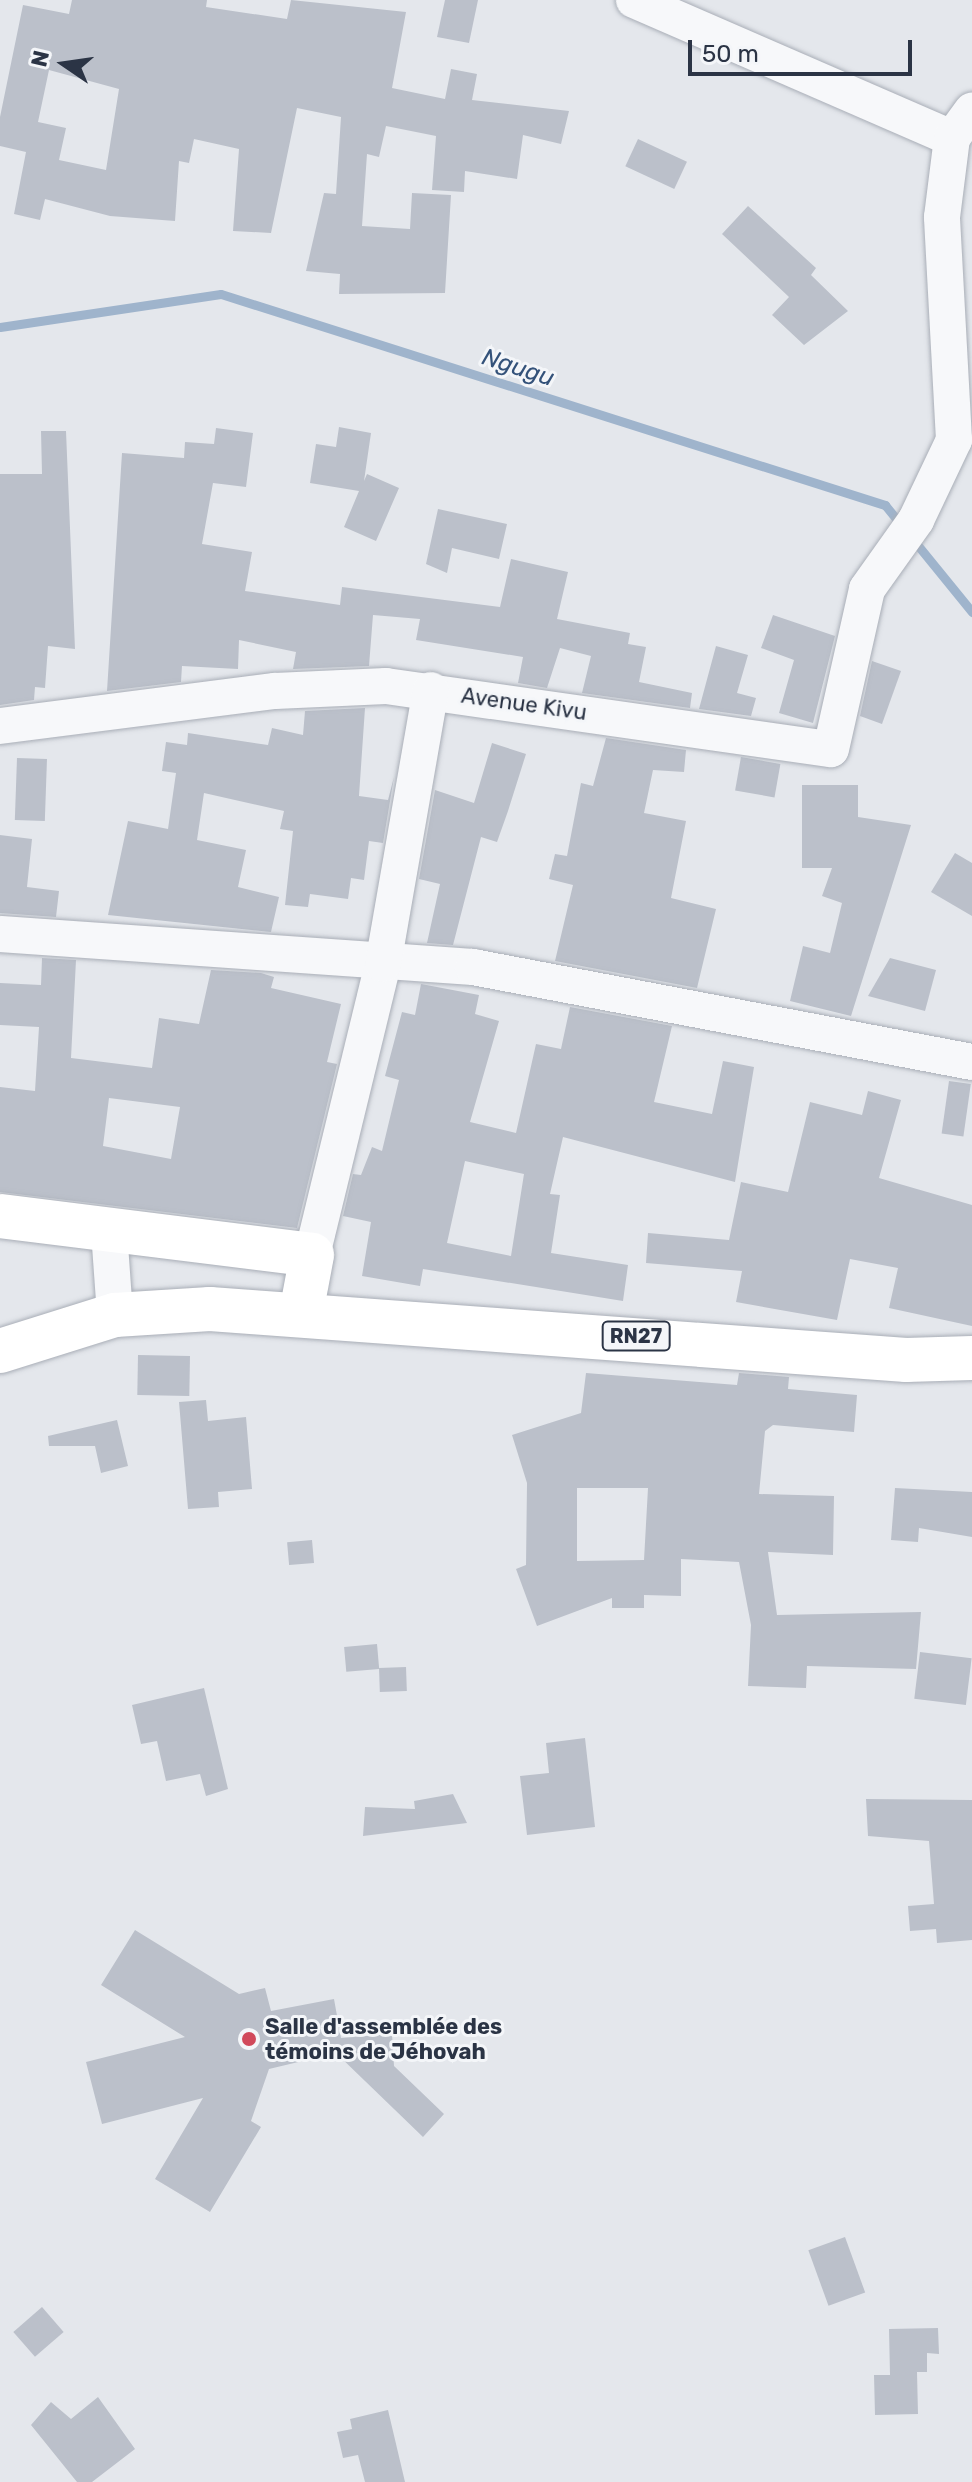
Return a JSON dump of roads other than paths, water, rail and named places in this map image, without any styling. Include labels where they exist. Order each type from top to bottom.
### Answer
[{"type":"main road","points":[[0,1216],[312,1255],[301,1313]]},
{"type":"main road","name":"RN27","points":[[0,1351],[115,1315],[301,1313],[906,1360],[972,1358]]},
{"type":"street","points":[[658,4],[962,124],[942,217],[963,445]]},
{"type":"street","name":"Avenue Kivu","points":[[0,726],[275,691],[431,690],[831,749],[867,589],[963,445]]},
{"type":"street","points":[[312,1255],[383,964],[431,690]]},
{"type":"street","points":[[0,934],[383,964],[473,967],[972,1062]]},
{"type":"street","points":[[109,1231],[115,1315]]},
{"type":"waterway","name":"Ngugu","points":[[0,327],[221,294],[885,505],[902,526]]},
{"type":"waterway","name":"Ngugu","points":[[911,537],[972,612]]},
{"type":"place","name":"Salle d'assemblée des témoins de Jéhovah","points":[[249,2039]]}]
